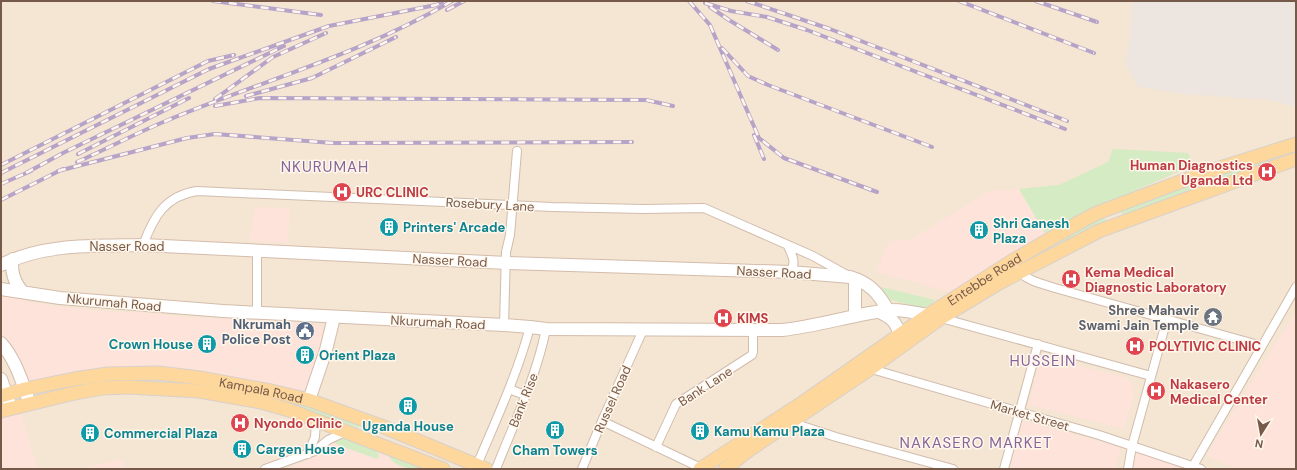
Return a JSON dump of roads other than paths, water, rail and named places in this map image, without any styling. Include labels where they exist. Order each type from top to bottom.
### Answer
[{"type":"main road","name":"Entebbe Road","points":[[725,469],[864,366],[900,335],[928,315],[1012,261],[1078,223],[1097,213],[1201,174],[1296,144]]},
{"type":"main road","name":"Entebbe Road","points":[[701,468],[802,403],[941,318],[1019,272],[1092,234],[1296,159]]},
{"type":"main road","points":[[1201,174],[1210,190]]},
{"type":"main road","points":[[1110,208],[1116,224]]},
{"type":"main road","name":"Kampala Road","points":[[3,395],[74,379],[108,374],[158,373],[234,384],[309,400],[384,427],[482,467]]},
{"type":"main road","name":"Kampala Road","points":[[6,409],[102,388],[170,388],[198,391],[261,402],[289,410],[443,469]]},
{"type":"street","points":[[504,325],[507,263],[506,252],[510,235],[517,151]]},
{"type":"street","name":"Rosebury Lane","points":[[143,245],[149,229],[167,203],[178,196],[197,191],[512,205],[644,209],[704,208],[824,262],[852,278]]},
{"type":"street","name":"Nasser Road","points":[[1,265],[26,254],[64,248],[143,245],[507,263],[790,272],[852,278],[868,285],[880,298],[880,312]]},
{"type":"street","points":[[788,246],[794,263],[790,272]]},
{"type":"street","points":[[257,250],[257,313]]},
{"type":"street","points":[[13,259],[13,274],[17,284],[23,292]]},
{"type":"street","points":[[1012,261],[1019,272],[1030,279],[1055,288],[1262,346]]},
{"type":"street","points":[[852,278],[855,315]]},
{"type":"street","points":[[1197,468],[1262,346],[1296,287]]},
{"type":"street","name":"Nkurumah Road","points":[[1,289],[60,298],[257,313],[504,325],[546,329],[753,330],[799,328],[855,315],[906,311],[941,318]]},
{"type":"street","points":[[880,312],[888,316],[898,326],[900,335]]},
{"type":"street","points":[[309,400],[326,350],[334,317]]},
{"type":"street","points":[[941,318],[1151,376]]},
{"type":"street","points":[[1128,469],[1132,446],[1167,319]]},
{"type":"street","name":"Bank Rise","points":[[482,467],[520,361],[530,327]]},
{"type":"street","name":"Bank Rise","points":[[496,469],[538,362],[546,329]]},
{"type":"street","name":"Russel Road","points":[[582,469],[643,330]]},
{"type":"street","name":"Bank Lane","points":[[656,447],[676,404],[752,355],[753,330]]},
{"type":"street","points":[[1,343],[13,361],[30,404]]},
{"type":"street","points":[[1004,469],[1038,344]]},
{"type":"street","name":"Market Street","points":[[864,366],[1020,411],[1197,468]]},
{"type":"street","points":[[1,380],[6,409]]},
{"type":"street","points":[[510,389],[525,395]]},
{"type":"street","points":[[308,454],[315,437],[316,420]]},
{"type":"street","points":[[602,421],[701,468]]},
{"type":"street","points":[[790,422],[836,437],[953,469]]},
{"type":"street","points":[[266,469],[308,454],[320,448],[328,440],[345,432]]},
{"type":"railway","points":[[213,1],[321,15]]},
{"type":"railway","points":[[77,162],[166,121],[347,52],[418,20],[452,1]]},
{"type":"railway","points":[[447,10],[464,1]]},
{"type":"railway","points":[[689,1],[710,25],[759,138],[784,158],[877,192]]},
{"type":"railway","points":[[747,1],[830,29],[1067,121]]},
{"type":"railway","points":[[959,1],[1094,53]]},
{"type":"railway","points":[[1036,1],[1097,22]]},
{"type":"railway","points":[[1,173],[209,69],[329,26],[436,5],[442,2]]},
{"type":"railway","points":[[705,3],[731,11],[767,17],[807,30],[1065,129]]},
{"type":"railway","points":[[710,7],[778,50]]},
{"type":"railway","points":[[215,99],[273,57],[326,33]]},
{"type":"railway","points":[[246,96],[312,78],[396,37]]},
{"type":"railway","points":[[26,173],[63,153],[284,46]]},
{"type":"railway","points":[[722,48],[748,76],[932,147]]},
{"type":"railway","points":[[1,165],[208,61],[234,55]]},
{"type":"railway","points":[[78,154],[189,98]]},
{"type":"railway","points":[[215,106],[260,98],[646,100],[673,106]]},
{"type":"railway","points":[[58,171],[187,138],[215,134],[333,143],[632,142]]},
{"type":"railway","points":[[754,135],[764,159]]},
{"type":"railway","points":[[1,200],[63,169]]},
{"type":"railway","points":[[1,184],[31,171]]},
{"type":"place","name":"Human Diagnostics Uganda Ltd","points":[[1267,172]]},
{"type":"place","name":"URC CLINIC","points":[[342,192]]},
{"type":"place","name":"Printers' Arcade","points":[[389,227]]},
{"type":"place","name":"Shri Ganesh Plaza","points":[[979,230]]},
{"type":"place","name":"Kema Medical Diagnostic Laboratory","points":[[1071,279]]},
{"type":"place","name":"Shree Mahavir Swami Jain Temple","points":[[1213,317]]},
{"type":"place","name":"KIMS","points":[[723,318]]},
{"type":"place","name":"Nkrumah Police Post","points":[[305,331]]},
{"type":"place","name":"Crown House","points":[[207,344]]},
{"type":"place","name":"POLYTIVIC CLINIC","points":[[1135,346]]},
{"type":"place","name":"Orient Plaza","points":[[305,355]]},
{"type":"place","name":"Nakasero Medical Center","points":[[1156,391]]},
{"type":"place","name":"Uganda House","points":[[408,406]]},
{"type":"place","name":"Nyondo Clinic","points":[[240,423]]},
{"type":"place","name":"Cham Towers","points":[[555,430]]},
{"type":"place","name":"Kamu Kamu Plaza","points":[[700,431]]},
{"type":"place","name":"Commercial Plaza","points":[[90,433]]},
{"type":"place","name":"Cargen House","points":[[242,449]]},
{"type":"district","name":"NKURUMAH","points":[[325,167]]},
{"type":"district","name":"HUSSEIN","points":[[1043,361]]},
{"type":"district","name":"NAKASERO MARKET","points":[[976,443]]}]
